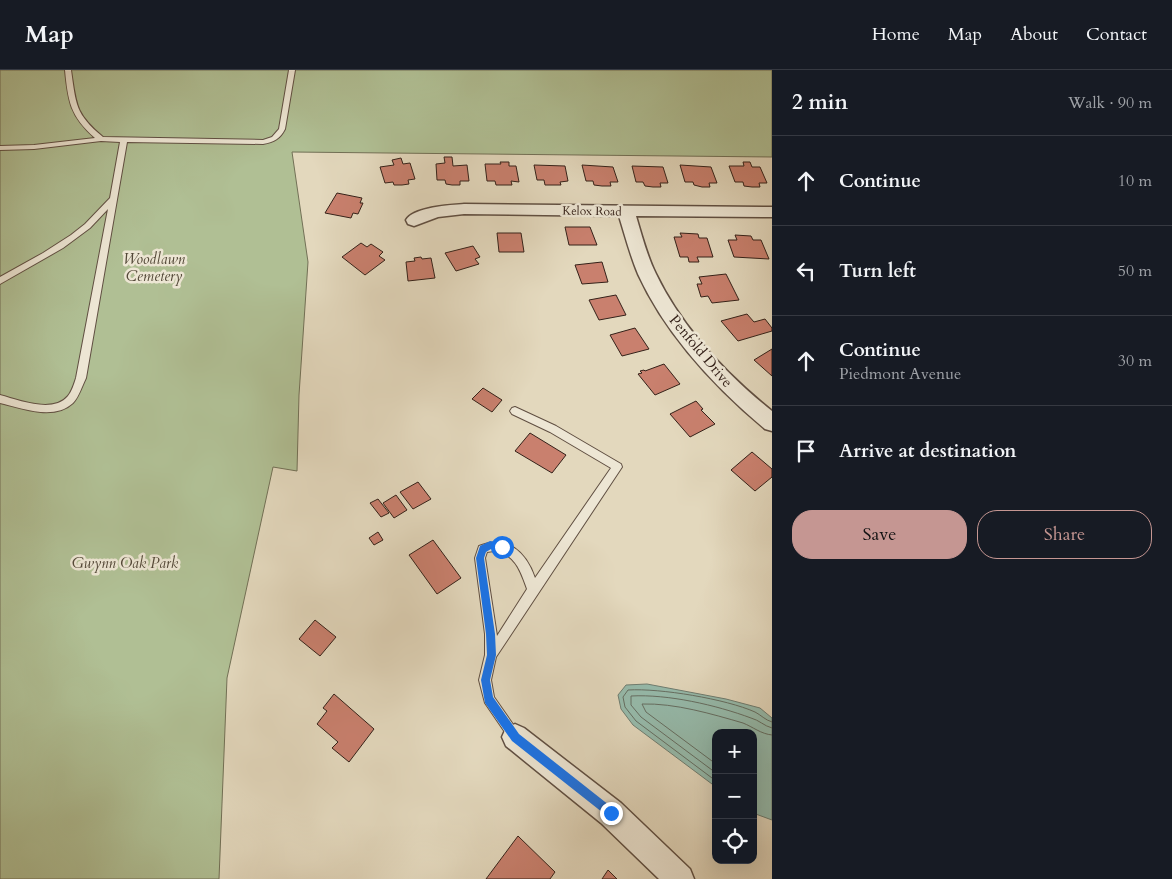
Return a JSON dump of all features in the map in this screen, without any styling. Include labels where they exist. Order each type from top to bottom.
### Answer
[{"type":"street","name":"Kelox Road","points":[[414,220],[436,212],[464,209],[772,212]]},
{"type":"street","name":"Penfold Drive","points":[[626,211],[637,248],[648,274],[665,306],[686,338],[743,400],[772,423]]},
{"type":"street","points":[[516,737],[611,813],[680,879]]},
{"type":"lane","points":[[68,70],[70,101],[74,110],[87,128],[101,139]]},
{"type":"lane","points":[[0,148],[44,146],[101,139],[263,142],[273,140],[282,130],[292,70]]},
{"type":"lane","points":[[0,399],[38,407],[56,407],[68,402],[74,394],[81,378],[124,140]]},
{"type":"lane","points":[[0,281],[86,229],[114,198]]},
{"type":"lane","points":[[491,655],[616,467],[553,429],[514,411]]},
{"type":"lane","points":[[516,737],[489,699],[486,680],[491,655],[491,634],[480,558],[483,549],[490,545],[502,547],[516,555],[524,565],[533,590]]},
{"type":"green space","points":[[0,70],[772,70],[772,157],[292,152],[308,262],[299,395],[297,471],[273,467],[227,678],[219,879],[0,879]]},
{"type":"water","points":[[647,684],[726,699],[760,708],[772,718],[772,820],[757,814],[757,729],[712,729],[712,784],[633,725],[621,709],[618,695],[626,685]]},
{"type":"building","points":[[444,157],[452,157],[453,166],[467,165],[469,181],[460,181],[460,185],[452,185],[446,184],[445,180],[437,180],[436,164],[445,163]]},
{"type":"building","points":[[401,158],[403,164],[410,163],[415,179],[408,180],[409,184],[402,185],[394,185],[393,182],[385,183],[380,167],[394,165],[392,160]]},
{"type":"building","points":[[500,162],[509,162],[509,166],[516,166],[519,182],[511,181],[512,185],[496,185],[495,181],[487,181],[485,164],[501,164]]},
{"type":"building","points":[[743,162],[750,162],[752,167],[760,167],[767,183],[759,183],[760,187],[752,187],[744,186],[743,182],[735,182],[729,166],[744,166]]},
{"type":"building","points":[[534,165],[565,166],[568,181],[560,182],[561,185],[545,185],[544,180],[537,180]]},
{"type":"building","points":[[582,165],[613,167],[618,182],[610,182],[611,186],[594,185],[593,181],[586,181]]},
{"type":"building","points":[[680,165],[711,167],[717,183],[709,183],[710,187],[702,187],[694,185],[693,182],[685,182]]},
{"type":"building","points":[[632,166],[663,167],[668,183],[660,183],[661,187],[653,187],[645,186],[643,182],[636,182]]},
{"type":"building","points":[[337,193],[362,198],[360,203],[363,203],[358,214],[353,213],[351,218],[325,213]]},
{"type":"building","points":[[565,227],[590,227],[597,245],[569,245]]},
{"type":"building","points":[[497,233],[521,233],[524,252],[499,252]]},
{"type":"building","points":[[680,233],[698,234],[699,238],[707,238],[713,257],[697,257],[699,262],[689,262],[688,257],[680,257],[674,237],[682,237]]},
{"type":"building","points":[[735,235],[751,236],[753,240],[761,240],[769,259],[734,257],[728,240],[737,240]]},
{"type":"building","points":[[361,243],[367,247],[371,244],[383,252],[379,256],[385,260],[365,275],[342,257]]},
{"type":"building","points":[[473,246],[480,257],[475,259],[479,264],[456,271],[445,253]]},
{"type":"building","points":[[421,257],[422,259],[431,258],[435,278],[408,281],[406,262],[415,261],[414,258]]},
{"type":"building","points":[[602,262],[608,282],[582,284],[575,265]]},
{"type":"building","points":[[726,274],[739,300],[712,303],[708,296],[701,297],[697,284],[702,284],[699,277]]},
{"type":"building","points":[[616,295],[626,315],[599,320],[589,300]]},
{"type":"building","points":[[747,314],[754,322],[765,319],[772,328],[772,331],[738,341],[721,321]]},
{"type":"building","points":[[635,328],[649,349],[622,356],[610,335]]},
{"type":"building","points":[[772,349],[772,376],[754,360]]},
{"type":"building","points":[[664,364],[680,384],[655,395],[638,374],[642,373],[640,371]]},
{"type":"building","points":[[483,388],[502,400],[492,412],[472,399]]},
{"type":"building","points":[[696,401],[703,409],[701,410],[715,424],[690,437],[670,414]]},
{"type":"building","points":[[530,433],[566,455],[552,473],[515,451]]},
{"type":"building","points":[[752,452],[772,469],[772,477],[755,491],[731,470]]},
{"type":"building","points":[[418,482],[431,499],[413,509],[400,492]]},
{"type":"building","points":[[396,495],[407,510],[394,518],[383,503]]},
{"type":"building","points":[[378,499],[389,513],[381,517],[370,503]]},
{"type":"building","points":[[378,532],[383,540],[374,545],[369,538]]},
{"type":"building","points":[[433,540],[461,578],[437,594],[409,555]]},
{"type":"building","points":[[315,620],[336,637],[320,656],[299,639]]},
{"type":"building","points":[[334,694],[374,729],[349,762],[332,748],[338,742],[317,724],[327,711],[323,708]]},
{"type":"building","points":[[518,836],[555,872],[550,879],[486,879]]},
{"type":"building","points":[[608,870],[617,879],[602,879]]},
{"type":"route","points":[[502,547],[490,545],[483,549],[480,558],[491,634],[491,655],[486,680],[489,699],[499,716],[516,737],[611,813]]},
{"type":"park label","name":"Woodlawn Cemetery","points":[[154,268]]},
{"type":"park label","name":"Gwynn Oak Park","points":[[125,563]]}]
